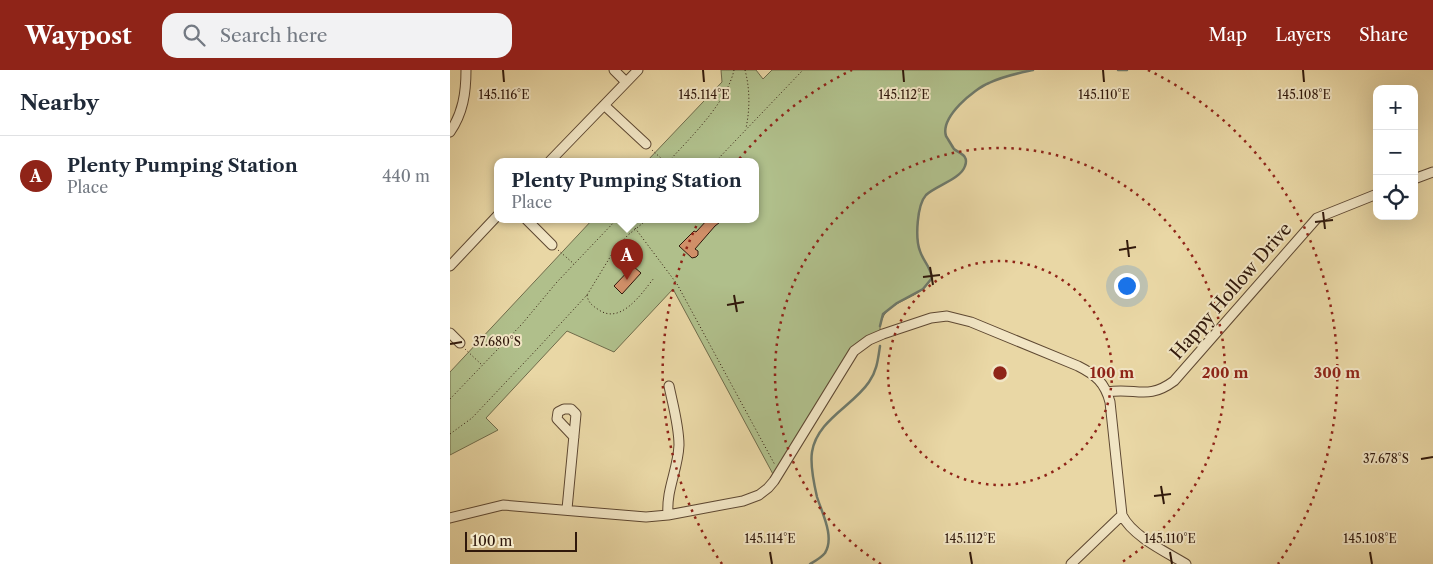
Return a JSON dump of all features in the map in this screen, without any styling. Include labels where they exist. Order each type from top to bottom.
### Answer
[{"type":"street","points":[[450,132],[458,119],[463,104],[466,88],[466,70]]},
{"type":"street","points":[[614,70],[625,81]]},
{"type":"street","points":[[553,158],[625,81],[638,70]]},
{"type":"street","points":[[604,105],[646,144]]},
{"type":"street","points":[[1418,178],[1433,172]]},
{"type":"street","name":"Happy Hollow Drive","points":[[1107,392],[1119,390],[1145,393],[1155,392],[1174,382],[1316,218],[1373,196]]},
{"type":"street","points":[[450,266],[494,219]]},
{"type":"street","points":[[530,223],[552,244]]},
{"type":"street","points":[[450,518],[503,504],[646,517],[722,506],[753,498],[768,488],[780,471],[854,351],[869,340],[931,318],[947,316],[961,318],[1078,366],[1087,370],[1101,382],[1107,392],[1112,415],[1122,515],[1125,521],[1138,534],[1186,564]]},
{"type":"street","points":[[450,333],[460,343]]},
{"type":"street","points":[[668,515],[668,495],[679,445],[669,386]]},
{"type":"street","points":[[568,509],[574,436]]},
{"type":"street","points":[[1070,564],[1122,515]]},
{"type":"path","points":[[673,158],[708,118],[726,91],[734,70]]},
{"type":"path","points":[[745,70],[749,98],[746,129]]},
{"type":"path","points":[[719,158],[803,70]]},
{"type":"path","points":[[646,144],[661,158]]},
{"type":"path","points":[[450,399],[522,324],[613,223]]},
{"type":"path","points":[[450,434],[472,418],[587,295],[615,249],[642,223]]},
{"type":"path","points":[[635,228],[677,284],[774,464],[780,471]]},
{"type":"path","points":[[552,244],[575,264]]},
{"type":"path","points":[[587,295],[591,305],[602,312],[614,314],[634,303],[654,278]]},
{"type":"path","points":[[460,343],[482,365]]},
{"type":"green space","points":[[721,70],[756,70],[763,79],[772,70],[1033,70],[1005,77],[983,86],[967,97],[953,112],[948,121],[946,136],[954,149],[965,157],[965,166],[963,171],[953,179],[926,195],[919,214],[918,245],[932,278],[922,290],[888,310],[881,323],[880,332],[864,339],[784,461],[781,461],[782,464],[774,476],[673,289],[614,352],[567,331],[486,418],[498,430],[450,455],[450,372],[589,223],[759,223],[759,158],[650,158],[722,82]]},
{"type":"building","points":[[704,223],[719,223],[695,249],[698,251],[698,255],[692,258],[679,246],[694,231],[696,232]]},
{"type":"building","points":[[633,266],[641,273],[622,294],[614,286]]},
{"type":"waterway","points":[[880,326],[883,314],[897,303],[923,289],[932,278],[918,245],[919,214],[926,195],[953,179],[963,171],[965,166],[965,157],[954,149],[946,136],[948,121],[953,112],[967,97],[983,86],[1005,77],[1033,70]]},
{"type":"waterway","points":[[1118,70],[1127,70]]},
{"type":"waterway","points":[[810,564],[825,553],[829,540],[827,525],[817,497],[813,474],[812,452],[815,441],[828,422],[854,399],[872,378],[880,346]]},
{"type":"place","name":"Plenty Pumping Station","points":[[627,280]]}]
